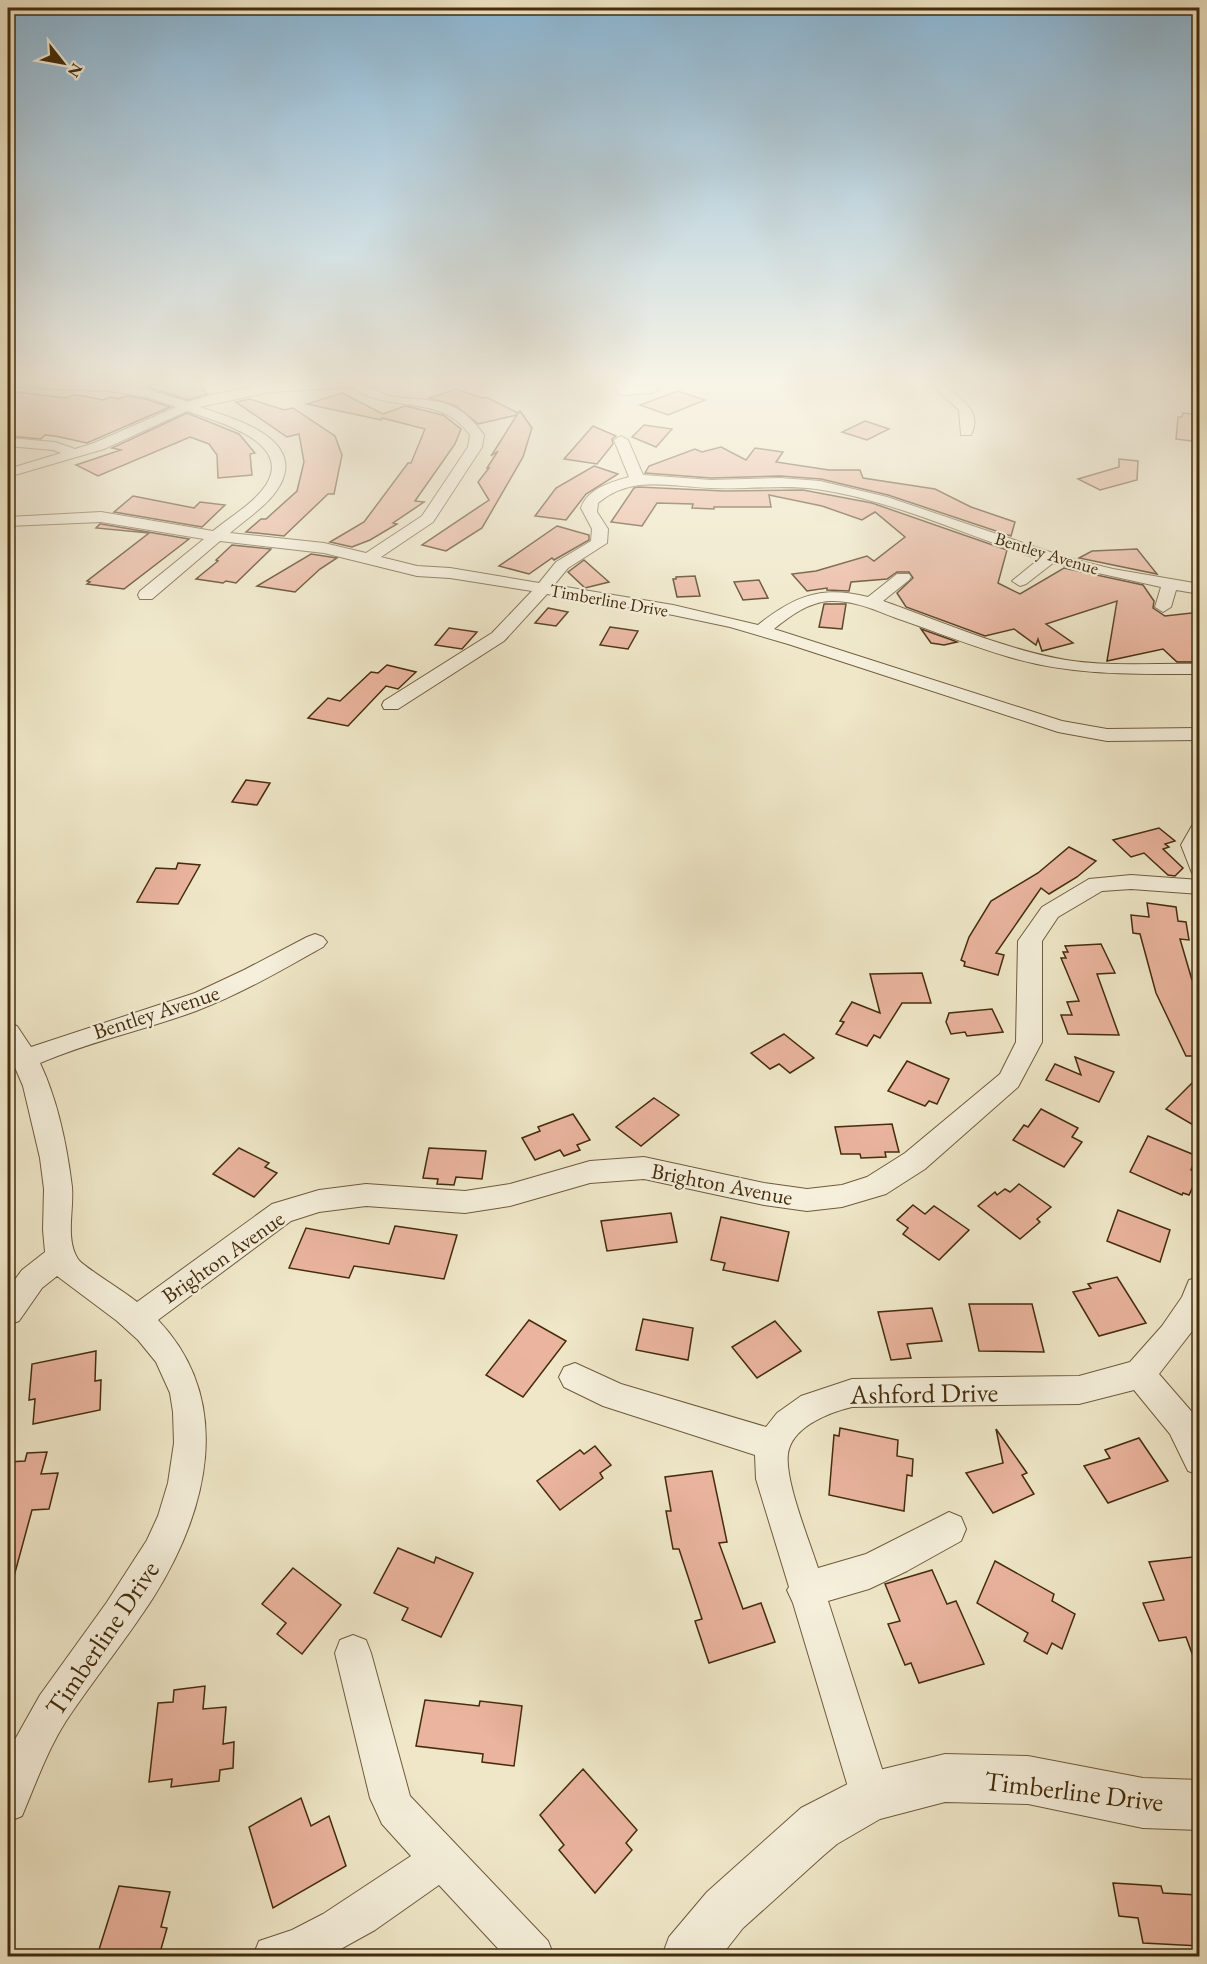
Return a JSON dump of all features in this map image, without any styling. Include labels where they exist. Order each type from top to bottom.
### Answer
[{"type":"street","points":[[146,595],[217,536],[273,485],[277,475]]},
{"type":"street","points":[[368,559],[428,519],[457,475]]},
{"type":"street","points":[[635,475],[637,479]]},
{"type":"street","name":"Bentley Avenue","points":[[542,588],[562,565],[599,543],[600,529],[588,513],[588,506],[593,500],[615,486],[637,479],[756,477],[831,487],[926,513],[1051,558],[1097,570],[1200,589]]},
{"type":"street","name":"Timberline Drive","points":[[8,521],[68,523],[101,517],[131,521],[217,536],[324,548],[417,571],[542,588],[673,610],[761,631],[1058,726],[1107,735],[1200,734]]},
{"type":"street","points":[[1020,581],[1051,558]]},
{"type":"street","points":[[870,603],[903,577]]},
{"type":"street","points":[[1163,607],[1170,584]]},
{"type":"street","points":[[391,705],[498,637],[542,588]]},
{"type":"street","points":[[761,631],[794,607],[819,597],[835,595],[870,603],[1025,656],[1052,663],[1098,668],[1200,669]]},
{"type":"street","points":[[1200,828],[1192,845],[1200,868]]},
{"type":"street","name":"Brighton Avenue","points":[[137,1319],[282,1212],[320,1201],[366,1195],[465,1202],[510,1195],[590,1172],[644,1168],[764,1194],[807,1200],[842,1196],[876,1186],[915,1161],[1009,1080],[1029,1042],[1030,941],[1050,912],[1073,896],[1097,884],[1131,882],[1200,887]]},
{"type":"street","name":"Bentley Avenue","points":[[26,1059],[91,1032],[185,1006],[216,993],[315,942]]},
{"type":"street","name":"Timberline Drive","points":[[8,1032],[26,1059],[48,1132],[58,1191],[56,1241],[68,1269],[137,1319],[159,1342],[183,1382],[190,1407],[189,1468],[168,1536],[150,1572],[131,1602],[77,1671],[51,1711],[30,1750],[8,1802]]},
{"type":"street","points":[[8,1312],[32,1280],[62,1255]]},
{"type":"street","points":[[1200,1289],[1194,1304],[1173,1335],[1140,1374],[1181,1423],[1200,1460]]},
{"type":"street","name":"Ashford Drive","points":[[773,1446],[798,1414],[813,1405],[842,1394],[1079,1389],[1140,1374]]},
{"type":"street","points":[[575,1377],[614,1396],[773,1446],[770,1461],[772,1479],[871,1797]]},
{"type":"street","points":[[805,1590],[869,1571],[949,1529]]},
{"type":"street","points":[[354,1653],[390,1798],[403,1818],[533,1956]]},
{"type":"street","name":"Timberline Drive","points":[[688,1956],[725,1910],[806,1837],[819,1826],[871,1797],[945,1778],[1028,1780],[1143,1803],[1200,1805]]},
{"type":"street","points":[[274,1956],[309,1943],[334,1929],[441,1859]]},
{"type":"building","points":[[218,475],[252,475],[218,478]]},
{"type":"building","points":[[301,475],[338,475],[334,494],[328,494],[284,536],[246,532],[261,519],[266,519],[297,491]]},
{"type":"building","points":[[399,475],[433,475],[415,501],[424,502],[393,523],[397,524],[370,540],[352,547],[330,542],[364,522]]},
{"type":"building","points":[[484,475],[513,475],[482,528],[446,551],[422,545],[489,500],[478,482]]},
{"type":"building","points":[[579,475],[617,475],[586,494],[566,520],[535,516],[556,488]]},
{"type":"building","points":[[667,475],[862,475],[863,478],[935,489],[971,507],[1015,522],[1011,536],[888,495],[821,479],[780,476],[711,478]]},
{"type":"building","points":[[1093,475],[1137,475],[1137,480],[1100,490],[1078,479]]},
{"type":"building","points":[[634,488],[724,491],[803,490],[872,503],[1007,550],[998,583],[1020,594],[1064,568],[1143,585],[1154,601],[1153,608],[1165,616],[1200,612],[1200,662],[1177,662],[1163,649],[1107,661],[1117,601],[1046,624],[1073,643],[1042,651],[1038,639],[1036,645],[1014,629],[985,636],[906,607],[897,593],[913,578],[909,572],[897,572],[887,579],[851,582],[849,591],[827,590],[827,588],[807,591],[792,574],[816,571],[867,556],[874,561],[905,537],[875,512],[862,520],[822,506],[769,495],[771,507],[714,507],[714,509],[692,508],[693,504],[657,503],[642,526],[611,522]]},
{"type":"building","points":[[133,496],[194,508],[200,502],[225,505],[202,527],[114,512]]},
{"type":"building","points":[[100,524],[189,539],[124,589],[87,584],[90,582],[87,581],[149,533],[96,528]]},
{"type":"building","points":[[557,526],[589,535],[589,540],[554,560],[552,558],[529,574],[499,566]]},
{"type":"building","points":[[232,545],[271,549],[236,583],[196,579],[218,561],[216,560]]},
{"type":"building","points":[[1137,549],[1157,574],[1079,558],[1092,551]]},
{"type":"building","points":[[311,554],[337,558],[320,569],[295,592],[257,586]]},
{"type":"building","points":[[584,560],[609,582],[585,588],[568,572]]},
{"type":"building","points":[[695,576],[700,596],[677,597],[673,579]]},
{"type":"building","points":[[759,580],[768,598],[743,600],[734,582]]},
{"type":"building","points":[[824,604],[846,604],[842,629],[819,627]]},
{"type":"building","points":[[548,608],[568,612],[556,626],[535,623]]},
{"type":"building","points":[[610,627],[638,631],[628,649],[600,645]]},
{"type":"building","points":[[449,628],[477,632],[462,649],[435,645]]},
{"type":"building","points":[[921,629],[957,642],[944,645],[931,643]]},
{"type":"building","points":[[387,665],[416,672],[398,689],[386,686],[348,726],[308,718],[328,698],[340,701],[371,672],[378,673]]},
{"type":"building","points":[[246,780],[270,783],[257,805],[232,802]]},
{"type":"building","points":[[1159,828],[1175,841],[1165,844],[1169,847],[1163,849],[1183,868],[1175,876],[1168,875],[1144,853],[1131,857],[1113,840]]},
{"type":"building","points":[[1069,847],[1096,861],[1077,877],[1049,894],[1041,888],[996,953],[1004,955],[998,975],[964,966],[965,962],[961,960],[969,937],[991,901],[1038,873]]},
{"type":"building","points":[[178,863],[200,865],[178,904],[137,902],[156,868],[176,869]]},
{"type":"building","points":[[1147,903],[1176,907],[1178,921],[1186,922],[1189,940],[1180,939],[1192,980],[1200,981],[1200,1056],[1186,1056],[1156,993],[1140,934],[1133,933],[1131,915],[1149,917]]},
{"type":"building","points":[[1101,944],[1115,973],[1097,974],[1119,1035],[1068,1034],[1061,1015],[1072,1015],[1067,1002],[1079,1001],[1061,958],[1066,958],[1063,952],[1068,952],[1065,946]]},
{"type":"building","points":[[922,973],[931,1003],[902,1003],[880,1038],[874,1035],[867,1046],[836,1034],[844,1022],[840,1021],[852,1002],[880,1013],[870,974]]},
{"type":"building","points":[[992,1009],[1003,1032],[967,1036],[965,1032],[951,1034],[946,1022],[949,1013]]},
{"type":"building","points":[[784,1034],[814,1058],[790,1073],[779,1064],[770,1069],[751,1053]]},
{"type":"building","points":[[1075,1057],[1114,1072],[1099,1102],[1046,1080],[1055,1064],[1081,1075]]},
{"type":"building","points":[[907,1061],[949,1079],[937,1104],[929,1101],[925,1106],[888,1091]]},
{"type":"building","points":[[1200,1075],[1200,1129],[1166,1109]]},
{"type":"building","points":[[654,1098],[679,1115],[641,1146],[616,1127]]},
{"type":"building","points":[[1041,1109],[1078,1128],[1072,1137],[1082,1142],[1064,1167],[1013,1140],[1024,1125],[1028,1127]]},
{"type":"building","points":[[573,1114],[590,1140],[577,1145],[580,1150],[564,1156],[560,1150],[535,1160],[522,1138],[540,1131],[538,1127]]},
{"type":"building","points":[[892,1124],[899,1152],[885,1152],[886,1157],[861,1158],[860,1154],[841,1154],[835,1127]]},
{"type":"building","points":[[1148,1136],[1197,1156],[1191,1170],[1199,1174],[1189,1195],[1183,1193],[1182,1195],[1130,1172]]},
{"type":"building","points":[[239,1148],[269,1163],[265,1167],[277,1173],[254,1197],[213,1174]]},
{"type":"building","points":[[429,1148],[486,1151],[482,1179],[456,1177],[454,1185],[437,1184],[438,1179],[423,1178]]},
{"type":"building","points":[[1019,1184],[1051,1207],[1037,1219],[1040,1222],[1020,1239],[978,1206],[995,1192],[997,1195],[1005,1189],[1010,1192]]},
{"type":"building","points":[[913,1205],[925,1214],[934,1206],[969,1230],[939,1260],[903,1234],[908,1228],[897,1220]]},
{"type":"building","points":[[1118,1210],[1170,1230],[1160,1262],[1107,1241]]},
{"type":"building","points":[[671,1213],[677,1242],[607,1251],[601,1221]]},
{"type":"building","points":[[721,1217],[789,1232],[778,1281],[723,1270],[725,1263],[711,1260]]},
{"type":"building","points":[[395,1226],[457,1235],[444,1279],[354,1266],[349,1278],[289,1268],[306,1228],[389,1244]]},
{"type":"building","points":[[1117,1277],[1146,1323],[1099,1336],[1073,1292],[1091,1288],[1088,1284]]},
{"type":"building","points":[[969,1304],[1032,1304],[1044,1352],[979,1351]]},
{"type":"building","points":[[932,1308],[942,1341],[907,1344],[911,1358],[891,1360],[878,1312]]},
{"type":"building","points":[[643,1319],[693,1328],[688,1360],[636,1350]]},
{"type":"building","points":[[529,1320],[566,1341],[523,1397],[486,1375]]},
{"type":"building","points":[[775,1321],[801,1351],[757,1378],[732,1347]]},
{"type":"building","points":[[96,1351],[95,1381],[101,1380],[100,1410],[33,1424],[35,1399],[29,1400],[32,1364]]},
{"type":"building","points":[[840,1428],[898,1440],[897,1456],[913,1459],[912,1476],[907,1475],[904,1511],[829,1495],[834,1435],[839,1436]]},
{"type":"building","points":[[996,1429],[1027,1473],[1022,1475],[1034,1494],[993,1513],[966,1473],[1003,1463]]},
{"type":"building","points":[[1139,1438],[1168,1481],[1108,1503],[1084,1466],[1110,1458],[1105,1450]]},
{"type":"building","points":[[595,1446],[611,1465],[600,1473],[603,1478],[560,1510],[537,1481],[580,1450],[584,1454]]},
{"type":"building","points":[[47,1452],[41,1474],[58,1473],[49,1509],[32,1510],[13,1580],[8,1579],[8,1462],[25,1461],[27,1453]]},
{"type":"building","points":[[712,1471],[727,1542],[719,1543],[743,1609],[761,1603],[775,1642],[709,1663],[695,1621],[702,1619],[679,1549],[673,1549],[666,1511],[671,1511],[665,1477]]},
{"type":"building","points":[[398,1548],[434,1563],[436,1557],[473,1573],[441,1637],[402,1620],[408,1608],[374,1593]]},
{"type":"building","points":[[1193,1557],[1200,1571],[1198,1670],[1186,1637],[1159,1641],[1143,1603],[1164,1600],[1149,1562]]},
{"type":"building","points":[[995,1561],[1054,1594],[1052,1601],[1075,1614],[1062,1649],[1052,1643],[1047,1654],[1024,1641],[1028,1633],[977,1603]]},
{"type":"building","points":[[293,1568],[341,1605],[302,1654],[277,1634],[286,1623],[262,1604]]},
{"type":"building","points":[[932,1570],[947,1604],[956,1601],[984,1664],[919,1683],[911,1663],[905,1665],[888,1624],[900,1621],[885,1584]]},
{"type":"building","points":[[205,1686],[203,1709],[226,1707],[223,1744],[234,1742],[233,1768],[220,1770],[219,1781],[171,1787],[172,1779],[149,1782],[158,1703],[173,1702],[174,1690]]},
{"type":"building","points":[[425,1700],[479,1706],[480,1701],[522,1706],[514,1766],[482,1762],[483,1754],[416,1746]]},
{"type":"building","points":[[583,1769],[637,1830],[626,1843],[632,1850],[595,1893],[559,1850],[564,1845],[540,1815]]},
{"type":"building","points":[[301,1798],[311,1826],[329,1816],[346,1866],[273,1908],[249,1827]]},
{"type":"building","points":[[1113,1883],[1161,1886],[1163,1893],[1198,1895],[1200,1946],[1143,1943],[1138,1918],[1119,1916]]},
{"type":"building","points":[[119,1886],[170,1892],[161,1927],[167,1928],[159,1956],[97,1956]]}]
